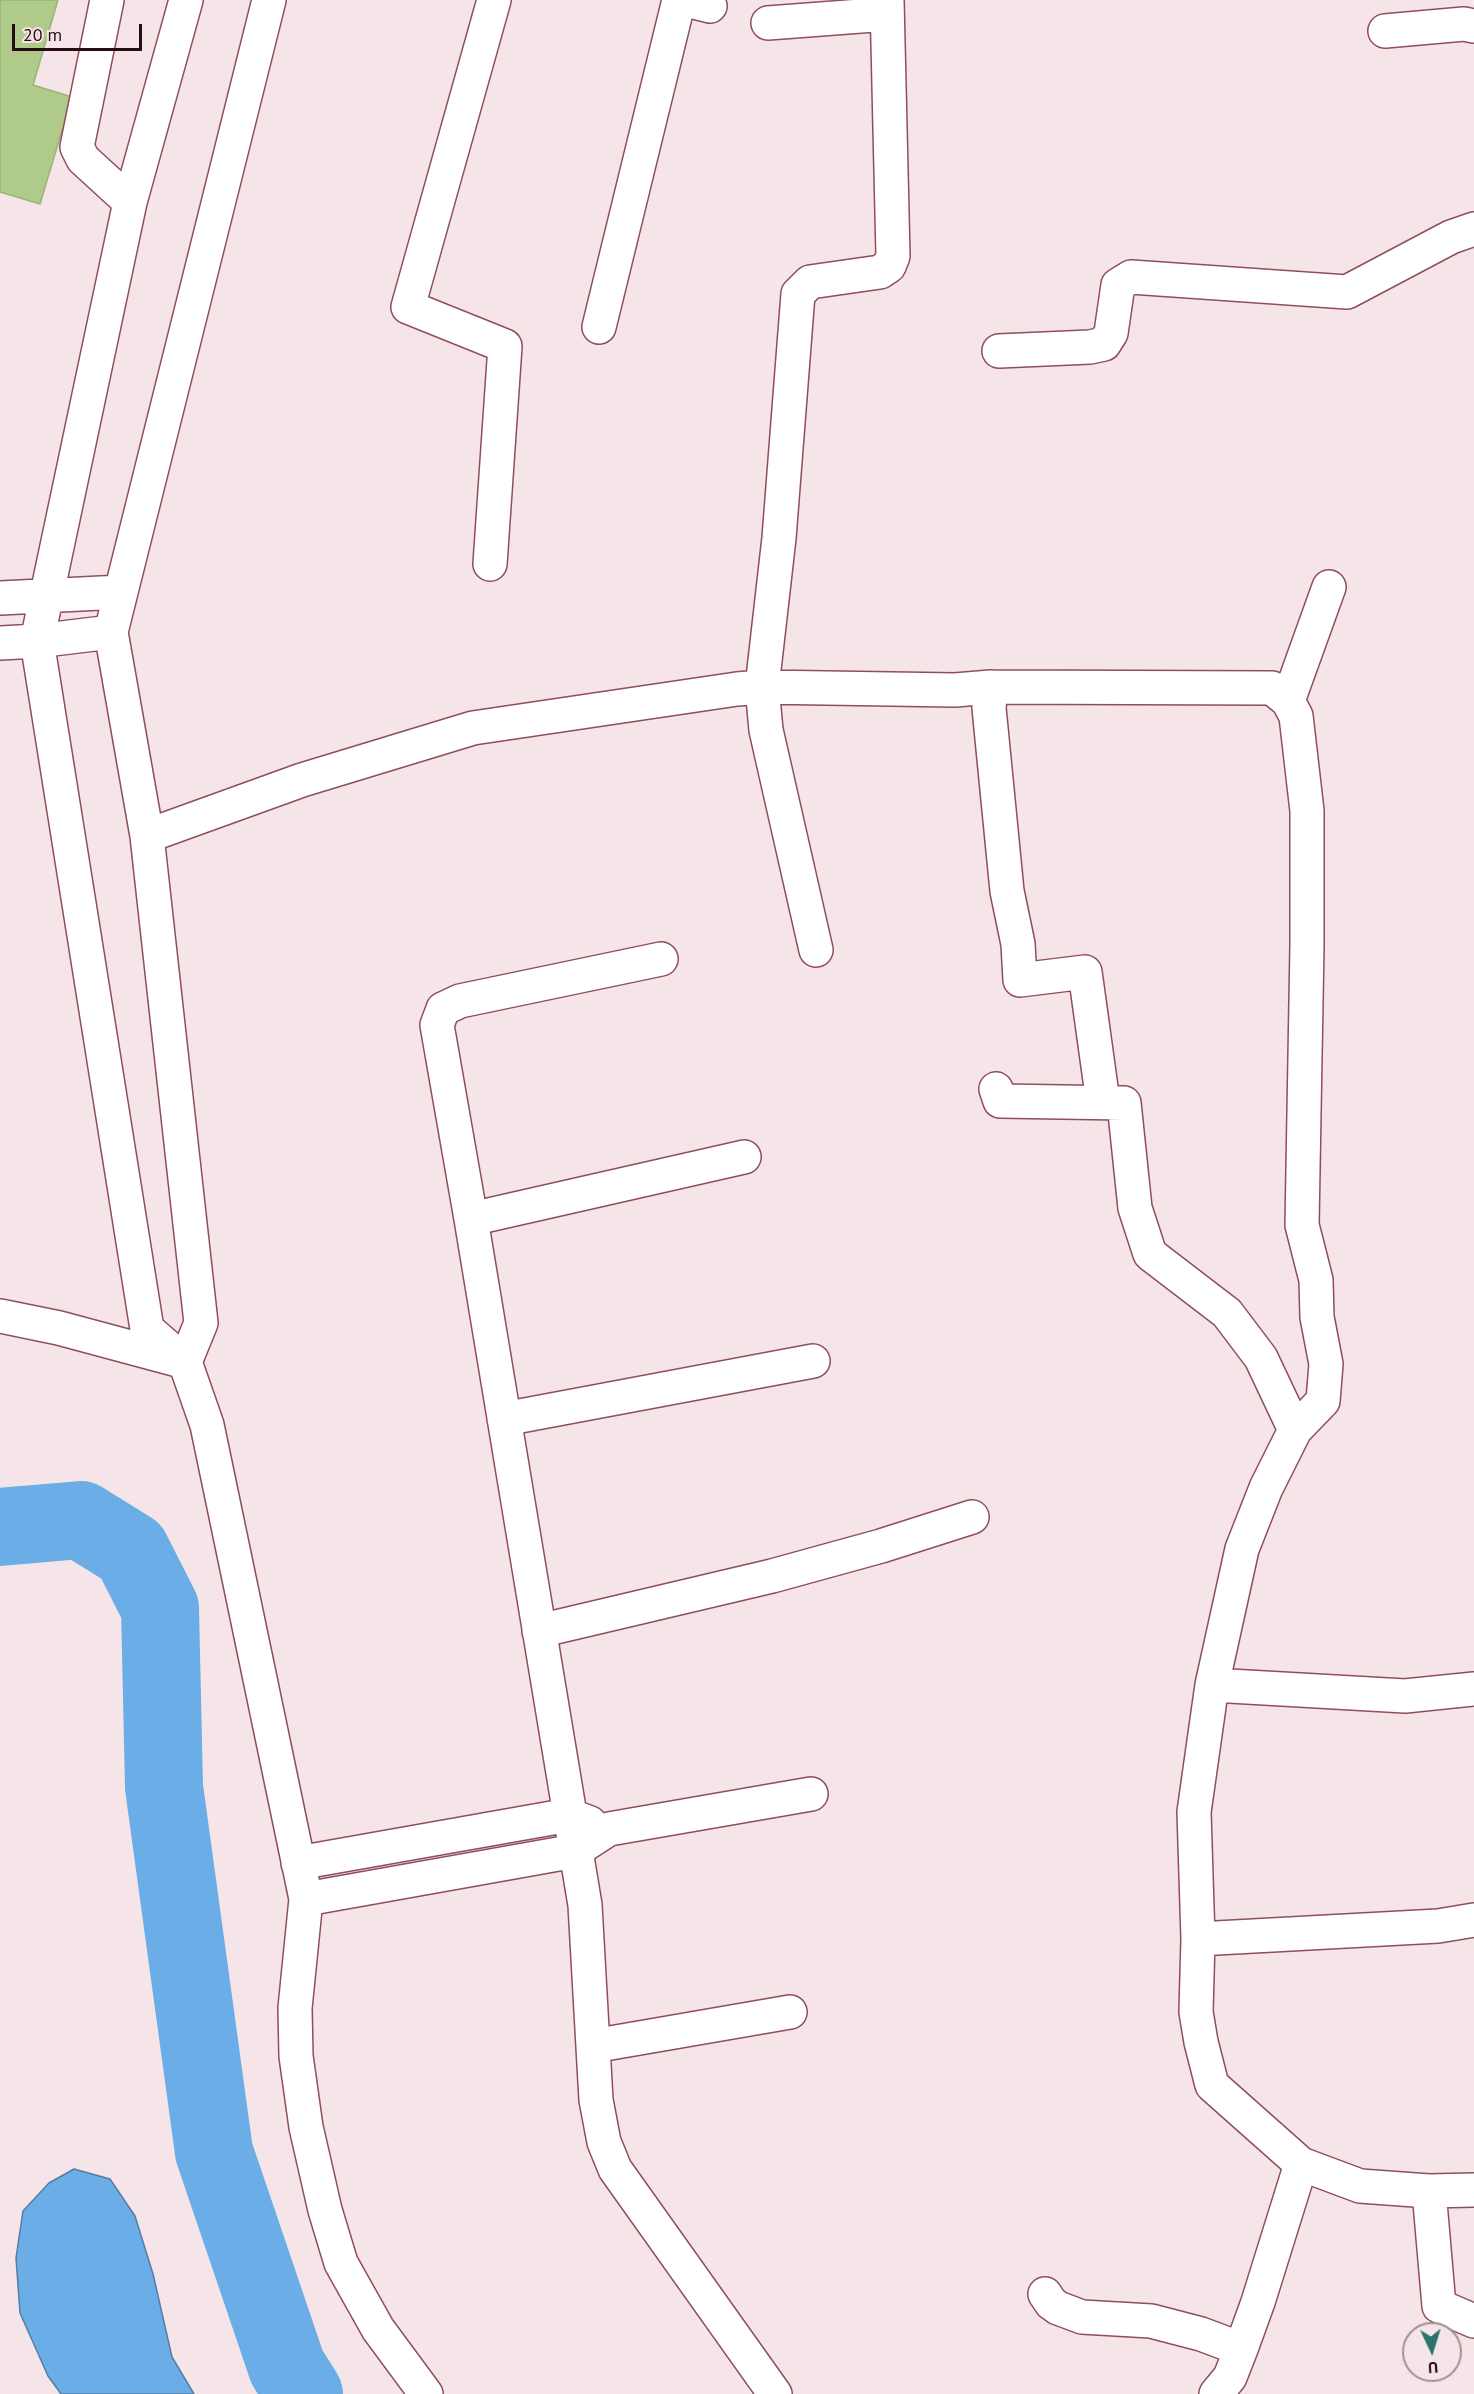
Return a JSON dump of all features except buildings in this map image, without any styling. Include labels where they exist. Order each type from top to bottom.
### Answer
[{"type":"street","points":[[107,0],[77,147],[83,159],[130,202]]},
{"type":"street","points":[[186,0],[130,202],[36,641],[147,1329],[185,1362],[207,1425],[306,1899],[295,2008],[296,2056],[306,2127],[325,2210],[341,2263],[378,2329],[426,2394]]},
{"type":"street","points":[[185,1362],[201,1323],[147,836],[111,632],[269,0]]},
{"type":"street","points":[[490,564],[505,346],[408,307],[494,0]]},
{"type":"street","points":[[599,327],[679,0]]},
{"type":"street","points":[[768,23],[887,7],[893,256],[889,266],[880,272],[810,282],[798,294],[779,538],[762,687],[766,730],[816,950]]},
{"type":"street","points":[[1385,31],[1464,24],[1474,26]]},
{"type":"street","points":[[999,351],[1090,347],[1104,344],[1111,333],[1118,285],[1131,277],[1347,292],[1451,237],[1474,229]]},
{"type":"street","points":[[1288,701],[1329,587]]},
{"type":"street","points":[[0,598],[121,592]]},
{"type":"street","points":[[0,643],[111,632]]},
{"type":"street","points":[[147,836],[302,780],[473,728],[737,689],[762,687],[944,690],[991,687],[1272,688],[1288,701],[1296,716],[1307,811],[1302,1225],[1316,1280],[1317,1317],[1326,1364],[1323,1401],[1295,1430],[1266,1488],[1242,1549],[1212,1685],[1194,1812],[1198,1940],[1196,2012],[1212,2085],[1301,2164],[1360,2186],[1429,2191],[1474,2190]]},
{"type":"street","points":[[991,687],[989,708],[1006,891],[1018,944],[1020,980],[1085,972],[1103,1102]]},
{"type":"street","points":[[661,959],[460,1000],[443,1009],[437,1025],[585,1905],[596,2100],[604,2142],[615,2169],[775,2394]]},
{"type":"street","points":[[996,1089],[1000,1101],[1124,1103],[1135,1208],[1150,1254],[1227,1313],[1261,1358],[1295,1430]]},
{"type":"street","points":[[471,1219],[744,1157]]},
{"type":"street","points":[[0,1316],[59,1328],[185,1362]]},
{"type":"street","points":[[504,1419],[813,1361]]},
{"type":"street","points":[[539,1631],[772,1576],[881,1546],[972,1517]]},
{"type":"street","points":[[1212,1685],[1405,1696],[1474,1689]]},
{"type":"street","points":[[306,1899],[575,1851],[609,1829],[811,1794]]},
{"type":"street","points":[[298,1863],[569,1815],[609,1829]]},
{"type":"street","points":[[1198,1940],[1438,1926],[1474,1920]]},
{"type":"street","points":[[593,2046],[789,2012]]},
{"type":"street","points":[[1216,2394],[1230,2377],[1241,2349],[1301,2164]]},
{"type":"street","points":[[1429,2191],[1439,2306],[1474,2321]]},
{"type":"street","points":[[1045,2294],[1058,2308],[1082,2317],[1151,2321],[1201,2334],[1241,2349]]},
{"type":"water","points":[[74,2169],[110,2179],[135,2216],[153,2274],[172,2357],[194,2394],[61,2394],[48,2376],[20,2313],[16,2258],[23,2211],[49,2183]]},
{"type":"waterway","points":[[0,1527],[81,1520],[131,1551],[160,1608],[164,1787],[214,2152],[287,2367],[304,2394]]}]
